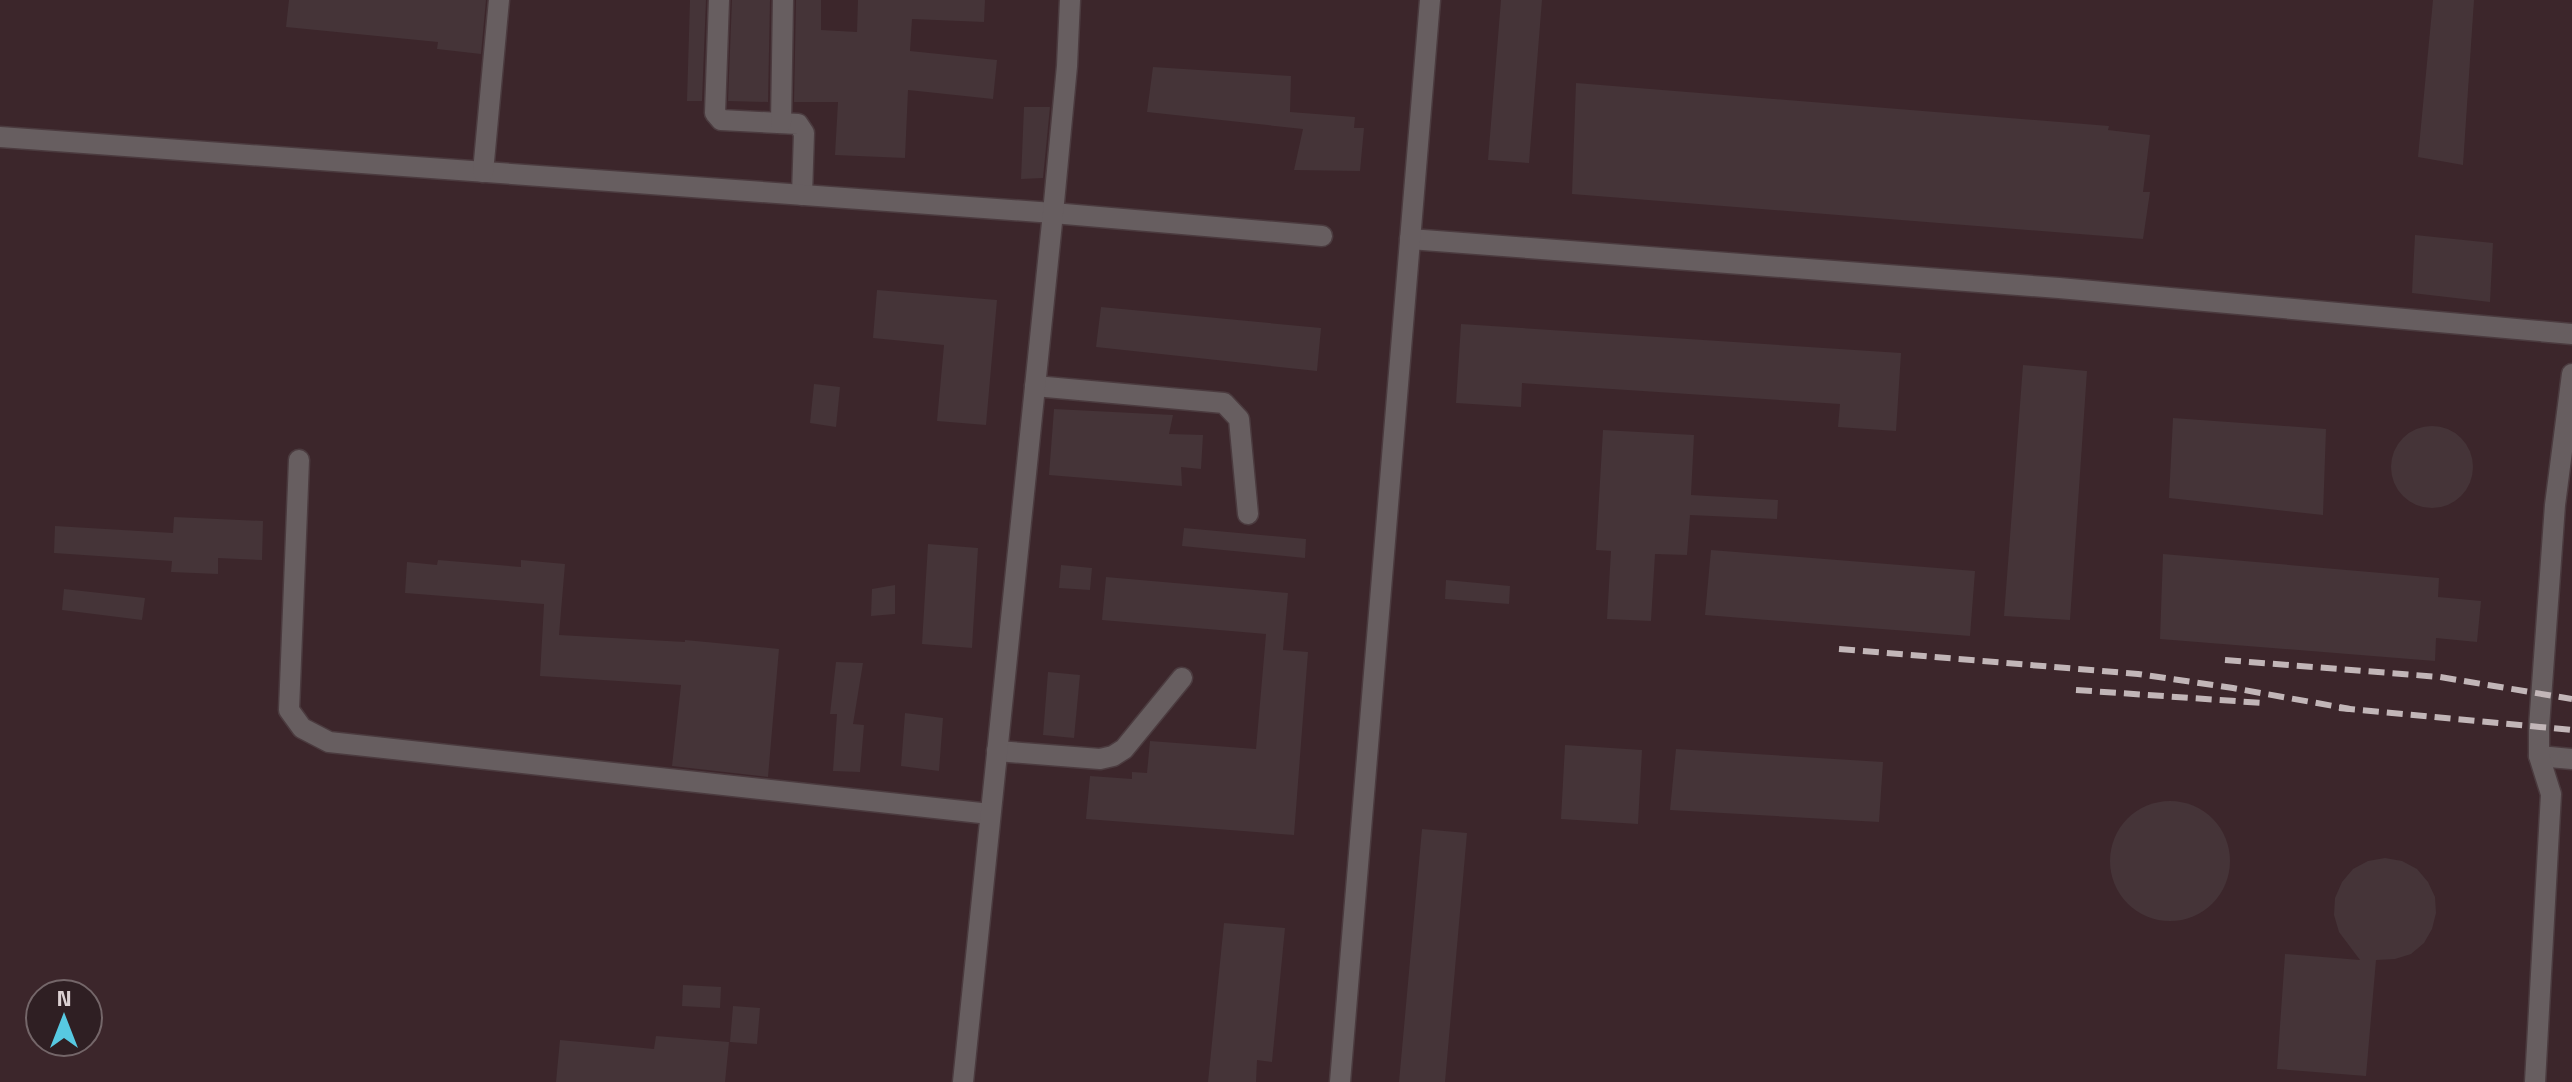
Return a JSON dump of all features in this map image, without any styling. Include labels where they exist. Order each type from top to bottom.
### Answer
[{"type":"street","points":[[483,172],[499,0]]},
{"type":"street","points":[[719,0],[715,113],[721,120],[798,124],[804,133],[802,195]]},
{"type":"street","points":[[781,123],[783,0]]},
{"type":"street","points":[[963,1082],[1053,213],[1070,0]]},
{"type":"street","points":[[1340,1082],[1430,0]]},
{"type":"street","points":[[0,137],[1053,213],[1322,236]]},
{"type":"street","points":[[1410,239],[2059,288],[2572,334]]},
{"type":"street","points":[[2535,1082],[2551,794],[2539,756],[2555,505],[2572,374]]},
{"type":"street","points":[[1035,386],[1224,403],[1239,419],[1248,514]]},
{"type":"street","points":[[299,460],[289,710],[302,728],[329,742],[990,814]]},
{"type":"street","points":[[997,751],[1100,759],[1113,756],[1124,749],[1182,678]]},
{"type":"street","points":[[2539,756],[2572,759]]},
{"type":"shaded area","points":[[0,0],[2572,0],[2572,1082],[0,1082]]},
{"type":"building","points":[[289,0],[486,0],[481,54],[437,49],[438,42],[286,27]]},
{"type":"building","points":[[690,0],[706,0],[702,101],[687,101]]},
{"type":"building","points":[[732,0],[770,0],[768,102],[728,101]]},
{"type":"building","points":[[796,0],[821,0],[821,30],[857,32],[858,0],[985,0],[984,22],[912,19],[910,51],[997,60],[993,99],[908,90],[905,158],[835,155],[838,102],[794,102]]},
{"type":"building","points":[[1501,0],[1542,0],[1529,163],[1488,160]]},
{"type":"building","points":[[2433,0],[2474,0],[2463,165],[2418,157]]},
{"type":"building","points":[[1153,67],[1291,76],[1290,112],[1355,117],[1354,128],[1364,128],[1360,171],[1294,170],[1303,129],[1147,112]]},
{"type":"building","points":[[1576,83],[2109,126],[2108,130],[2150,135],[2143,192],[2150,192],[2143,239],[1572,194]]},
{"type":"building","points":[[1024,107],[1050,107],[1043,178],[1021,179]]},
{"type":"building","points":[[2415,235],[2493,243],[2490,302],[2412,293]]},
{"type":"building","points":[[877,290],[997,300],[986,425],[937,421],[944,345],[873,338]]},
{"type":"building","points":[[1101,307],[1321,328],[1317,371],[1096,347]]},
{"type":"building","points":[[1461,324],[1901,353],[1896,431],[1838,427],[1840,404],[1522,383],[1521,407],[1456,403]]},
{"type":"building","points":[[2023,365],[2087,371],[2070,620],[2004,616]]},
{"type":"building","points":[[814,384],[840,387],[836,427],[810,423]]},
{"type":"building","points":[[1054,409],[1173,415],[1169,434],[1203,435],[1201,469],[1181,467],[1182,486],[1049,475]]},
{"type":"building","points":[[2173,418],[2326,429],[2323,515],[2169,498]]},
{"type":"building","points":[[2432,426],[2448,429],[2461,438],[2470,451],[2473,467],[2470,483],[2461,496],[2448,505],[2432,508],[2416,505],[2403,496],[2394,483],[2391,467],[2394,451],[2403,438],[2416,429]]},
{"type":"building","points":[[1603,430],[1694,435],[1691,495],[1778,500],[1777,519],[1690,515],[1687,555],[1655,554],[1651,621],[1607,619],[1611,551],[1596,550]]},
{"type":"building","points":[[174,517],[263,521],[262,560],[218,558],[218,574],[171,572],[172,561],[54,553],[55,526],[173,533]]},
{"type":"building","points":[[1184,528],[1306,539],[1305,558],[1182,546]]},
{"type":"building","points":[[928,544],[978,548],[972,648],[922,644]]},
{"type":"building","points":[[1711,550],[1975,571],[1970,636],[1705,615]]},
{"type":"building","points":[[2163,554],[2439,578],[2438,597],[2481,601],[2477,642],[2436,638],[2435,661],[2160,639]]},
{"type":"building","points":[[438,560],[521,567],[521,560],[565,564],[559,635],[685,640],[779,649],[768,777],[672,766],[681,685],[540,676],[544,604],[405,593],[407,562],[437,565]]},
{"type":"building","points":[[1061,565],[1092,568],[1090,590],[1059,588]]},
{"type":"building","points":[[1106,577],[1288,593],[1283,650],[1308,652],[1294,835],[1086,819],[1090,776],[1132,779],[1132,772],[1147,773],[1150,741],[1256,749],[1266,634],[1102,620]]},
{"type":"building","points":[[1446,580],[1510,586],[1509,604],[1445,599]]},
{"type":"building","points":[[895,585],[895,614],[871,616],[872,589]]},
{"type":"building","points":[[64,589],[145,598],[142,620],[62,610]]},
{"type":"building","points":[[836,662],[863,663],[853,724],[864,725],[860,772],[833,771],[837,714],[830,714]]},
{"type":"building","points":[[1048,672],[1080,675],[1074,738],[1043,735]]},
{"type":"building","points":[[905,713],[943,718],[939,771],[901,766]]},
{"type":"building","points":[[1565,745],[1642,750],[1638,824],[1561,819]]},
{"type":"building","points":[[1676,749],[1883,762],[1879,822],[1670,810]]},
{"type":"building","points":[[2170,801],[2193,806],[2212,819],[2225,838],[2230,861],[2225,884],[2212,903],[2193,916],[2170,921],[2147,916],[2128,903],[2115,884],[2110,861],[2115,838],[2128,819],[2147,806]]},
{"type":"building","points":[[1422,829],[1467,833],[1445,1082],[1399,1082]]},
{"type":"building","points":[[2385,858],[2402,861],[2417,869],[2435,897],[2436,913],[2424,943],[2411,954],[2376,960],[2366,1076],[2277,1069],[2285,954],[2360,960],[2339,932],[2334,915],[2335,898],[2342,882],[2353,869],[2368,861]]},
{"type":"building","points":[[1224,923],[1285,928],[1272,1062],[1257,1060],[1256,1082],[1208,1082]]},
{"type":"building","points":[[683,985],[721,987],[720,1008],[682,1006]]},
{"type":"building","points":[[733,1006],[760,1008],[757,1044],[730,1042]]},
{"type":"building","points":[[656,1036],[729,1042],[725,1082],[556,1082],[560,1040],[654,1049]]},
{"type":"railway","points":[[1839,649],[2138,674],[2350,709]]},
{"type":"railway","points":[[2225,660],[2440,677],[2572,699]]},
{"type":"railway","points":[[2076,690],[2263,703]]},
{"type":"railway","points":[[2339,708],[2572,730]]}]
